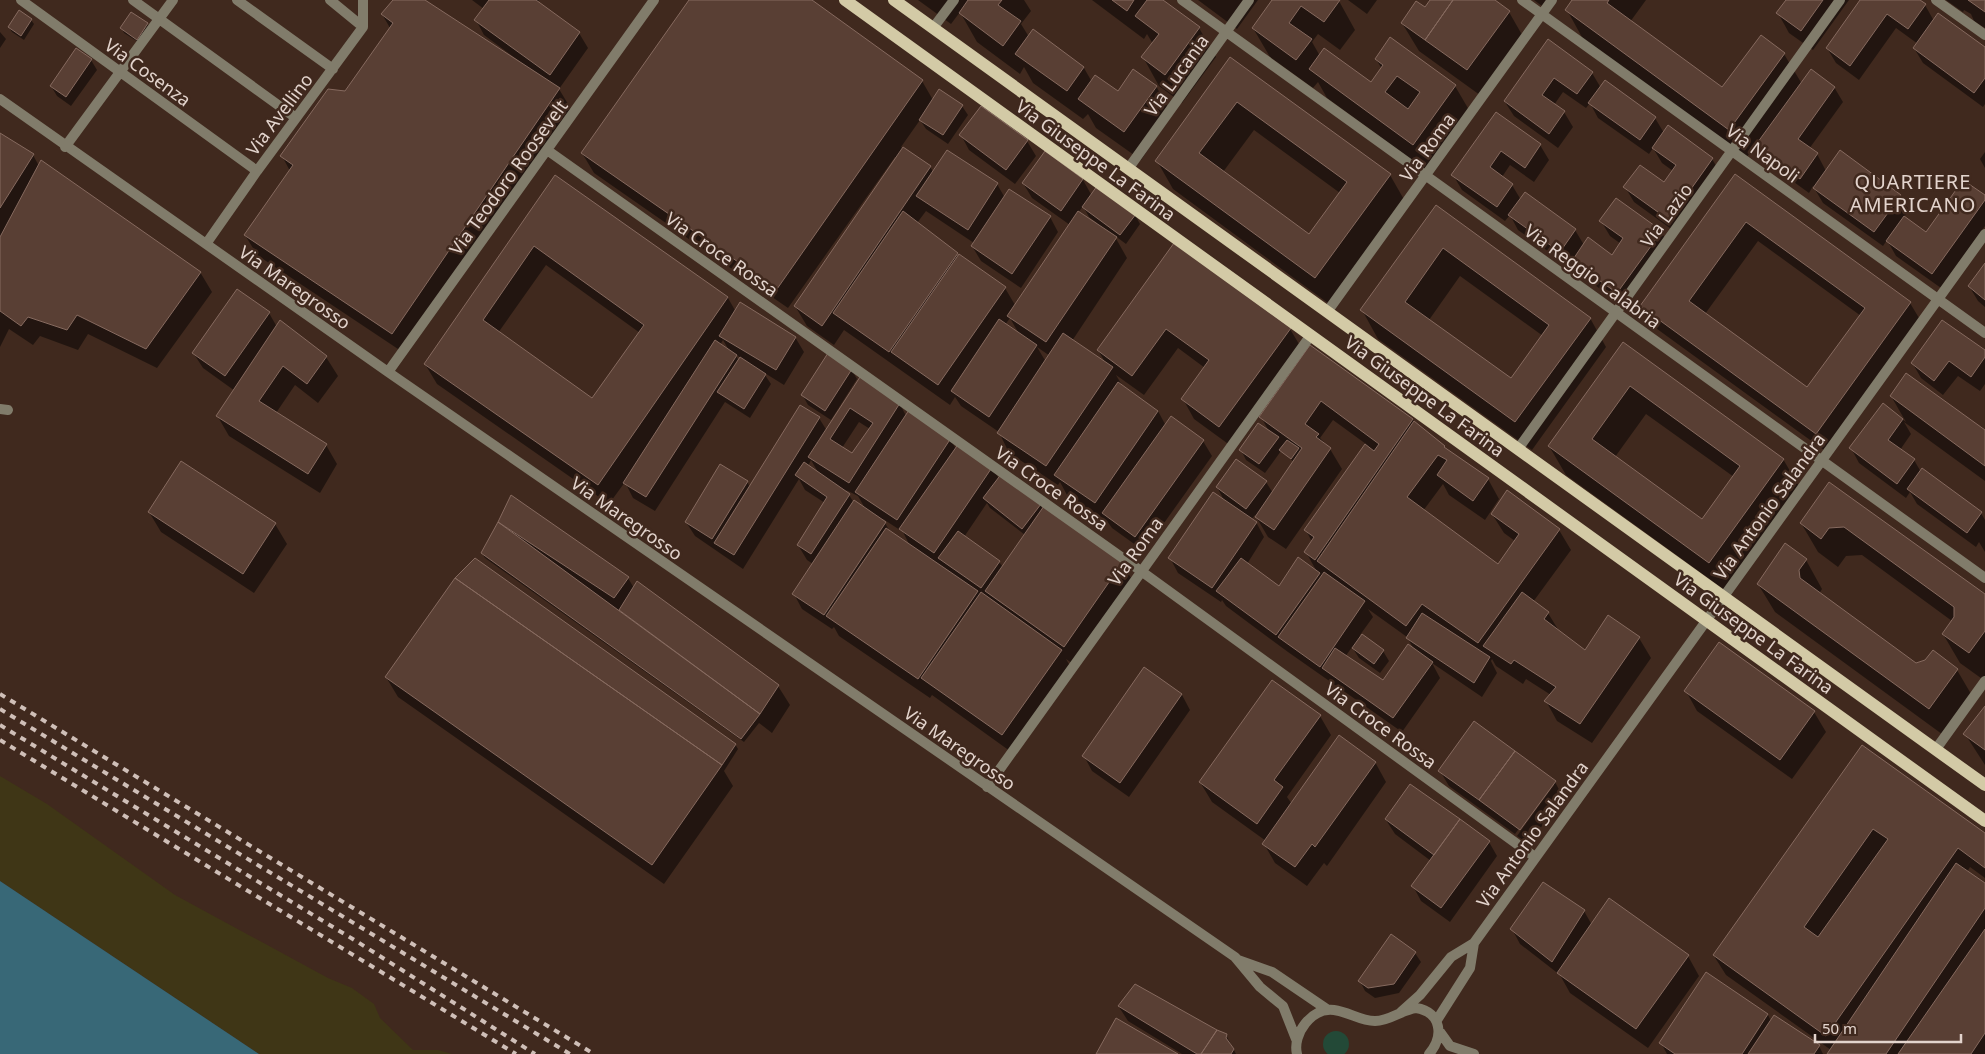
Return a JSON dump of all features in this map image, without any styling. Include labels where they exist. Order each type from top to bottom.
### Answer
[{"type":"main road","name":"Via Giuseppe La Farina","points":[[845,0],[1985,821]]},
{"type":"main road","name":"Via Giuseppe La Farina","points":[[894,0],[1985,784]]},
{"type":"street","name":"Via Cosenza","points":[[21,0],[257,171]]},
{"type":"street","points":[[132,0],[296,118]]},
{"type":"street","points":[[65,146],[173,0]]},
{"type":"street","points":[[237,0],[333,69]]},
{"type":"street","points":[[330,0],[363,27]]},
{"type":"street","points":[[363,0],[363,27]]},
{"type":"street","name":"Via Teodoro Roosevelt","points":[[388,372],[654,0]]},
{"type":"street","points":[[933,28],[954,0]]},
{"type":"street","name":"Via Reggio Calabria","points":[[1182,0],[1985,578]]},
{"type":"street","name":"Via Lucania","points":[[1128,168],[1249,0]]},
{"type":"street","name":"Via Napoli","points":[[1522,0],[1985,333]]},
{"type":"street","name":"Via Roma","points":[[1328,312],[1552,0]]},
{"type":"street","name":"Via Lazio","points":[[1518,449],[1840,0]]},
{"type":"street","points":[[1936,0],[1985,35]]},
{"type":"street","name":"Via Avellino","points":[[206,244],[363,27]]},
{"type":"street","name":"Via Maregrosso","points":[[0,99],[388,372],[1238,960]]},
{"type":"street","name":"Via Croce Rossa","points":[[547,150],[1141,571],[1535,857]]},
{"type":"street","name":"Via Antonio Salandra","points":[[1474,943],[1985,234]]},
{"type":"street","name":"Via Roma","points":[[987,787],[1311,335]]},
{"type":"street","points":[[1936,749],[1985,680]]},
{"type":"street","points":[[1238,960],[1272,972],[1328,1010],[1340,1011],[1362,1020],[1375,1021],[1386,1019],[1401,1012],[1416,999],[1451,957],[1474,943]]},
{"type":"street","points":[[1437,1020],[1470,968],[1474,943]]},
{"type":"street","points":[[1238,960],[1260,988],[1283,1006],[1296,1039],[1297,1054]]},
{"type":"street","points":[[1401,1012],[1422,1009],[1437,1020],[1440,1032],[1450,1046],[1474,1054]]},
{"type":"street","points":[[1296,1039],[1309,1020],[1328,1010]]},
{"type":"street","points":[[1430,1054],[1437,1045],[1440,1032]]},
{"type":"green space","points":[[1336,1031],[1345,1035],[1349,1044],[1345,1053],[1336,1057],[1327,1053],[1323,1044],[1327,1035]]},
{"type":"sand","points":[[0,776],[47,804],[175,895],[328,978],[352,988],[374,1004],[380,1018],[413,1050],[438,1050],[452,1054],[259,1054],[0,881]]},
{"type":"water","points":[[0,881],[259,1054],[0,1054]]},
{"type":"building","points":[[393,0],[425,0],[560,88],[392,334],[244,235],[293,165],[280,156],[328,89],[345,91],[393,23],[381,14]]},
{"type":"building","points":[[489,0],[536,0],[580,32],[550,75],[474,20]]},
{"type":"building","points":[[689,0],[812,0],[923,80],[777,289],[581,153]]},
{"type":"building","points":[[968,0],[1002,0],[998,5],[1021,21],[1003,46],[959,13]]},
{"type":"building","points":[[1112,0],[1134,0],[1127,11]]},
{"type":"building","points":[[1147,0],[1163,0],[1200,27],[1165,75],[1141,57],[1159,34],[1135,16]]},
{"type":"building","points":[[1272,0],[1340,0],[1324,22],[1301,6],[1289,23],[1312,39],[1296,60],[1252,28]]},
{"type":"building","points":[[1430,0],[1453,0],[1425,40],[1401,23],[1416,1],[1425,7]]},
{"type":"building","points":[[1453,0],[1495,0],[1510,11],[1467,70],[1425,40]]},
{"type":"building","points":[[1572,0],[1609,0],[1607,3],[1722,87],[1761,35],[1785,53],[1729,130],[1565,10]]},
{"type":"building","points":[[1786,0],[1823,0],[1801,31],[1776,13]]},
{"type":"building","points":[[1860,0],[1920,0],[1926,4],[1908,29],[1887,14],[1850,66],[1826,48]]},
{"type":"building","points":[[1968,0],[1985,0],[1985,12]]},
{"type":"building","points":[[19,10],[32,19],[21,36],[8,27]]},
{"type":"building","points":[[131,12],[148,23],[137,40],[120,28]]},
{"type":"building","points":[[1938,13],[1985,47],[1985,78],[1974,93],[1913,48]]},
{"type":"building","points":[[1033,29],[1084,67],[1067,91],[1015,54]]},
{"type":"building","points":[[1390,37],[1456,85],[1413,145],[1309,69],[1324,48],[1371,82],[1383,65],[1375,59]],"holes":[[[1397,76],[1420,92],[1408,109],[1385,92]]]},
{"type":"building","points":[[1548,39],[1593,72],[1577,94],[1554,78],[1542,95],[1565,111],[1549,134],[1504,101]]},
{"type":"building","points":[[76,48],[92,59],[66,97],[50,86]]},
{"type":"building","points":[[1230,57],[1391,174],[1315,278],[1155,161]],"holes":[[[1237,102],[1347,182],[1309,234],[1199,153]]]},
{"type":"building","points":[[1133,69],[1157,86],[1124,132],[1078,99],[1095,75],[1118,91]]},
{"type":"building","points":[[1811,69],[1835,87],[1798,139],[1818,153],[1800,179],[1755,146]]},
{"type":"building","points":[[1605,80],[1656,117],[1640,140],[1588,103]]},
{"type":"building","points":[[939,89],[963,105],[943,135],[919,120]]},
{"type":"building","points":[[981,106],[1028,140],[1006,170],[959,135]]},
{"type":"building","points":[[1496,112],[1541,144],[1525,168],[1501,151],[1490,167],[1513,184],[1497,207],[1451,175]]},
{"type":"building","points":[[1668,125],[1713,158],[1669,220],[1623,187],[1640,165],[1664,182],[1676,165],[1652,148]]},
{"type":"building","points":[[0,133],[34,154],[0,208]]},
{"type":"building","points":[[903,147],[931,166],[822,326],[794,306]]},
{"type":"building","points":[[947,150],[998,183],[968,230],[916,196]]},
{"type":"building","points":[[1840,150],[1901,195],[1874,232],[1813,188]]},
{"type":"building","points":[[1045,151],[1083,179],[1061,211],[1022,183]]},
{"type":"building","points":[[41,160],[201,272],[146,349],[77,315],[67,330],[28,317],[21,326],[0,311],[0,237]]},
{"type":"building","points":[[1735,174],[1911,302],[1816,434],[1640,306]],"holes":[[[1746,222],[1865,308],[1807,387],[1689,301]]]},
{"type":"building","points":[[555,175],[728,297],[598,485],[424,364]],"holes":[[[534,246],[644,325],[592,398],[483,320]]]},
{"type":"building","points":[[1963,180],[1985,195],[1985,200],[1932,274],[1886,241],[1904,216],[1926,232]]},
{"type":"building","points":[[1097,186],[1136,214],[1120,235],[1082,207]]},
{"type":"building","points":[[1009,189],[1051,216],[1012,274],[971,246]]},
{"type":"building","points":[[1525,192],[1576,229],[1560,252],[1508,215]]},
{"type":"building","points":[[1616,198],[1662,231],[1617,293],[1572,261],[1588,237],[1612,255],[1623,238],[1599,221]]},
{"type":"building","points":[[1436,205],[1591,318],[1515,422],[1360,310]],"holes":[[[1443,248],[1549,325],[1511,378],[1405,302]]]},
{"type":"building","points":[[903,211],[958,253],[889,352],[833,313]]},
{"type":"building","points":[[1078,211],[1117,237],[1046,342],[1007,316]]},
{"type":"building","points":[[1174,243],[1291,328],[1219,427],[1181,399],[1209,360],[1166,329],[1132,376],[1097,350]]},
{"type":"building","points":[[959,254],[1006,287],[938,385],[891,352]]},
{"type":"building","points":[[1985,263],[1985,300],[1968,286]]},
{"type":"building","points":[[237,289],[270,312],[225,376],[192,353]]},
{"type":"building","points":[[740,302],[796,337],[776,370],[719,336]]},
{"type":"building","points":[[999,319],[1037,345],[989,417],[951,391]]},
{"type":"building","points":[[280,320],[327,356],[307,384],[283,366],[259,401],[327,444],[308,474],[216,416]]},
{"type":"building","points":[[1942,320],[1985,350],[1985,357],[1971,377],[1949,361],[1934,381],[1911,363]]},
{"type":"building","points":[[1063,333],[1113,367],[1046,466],[997,433]]},
{"type":"building","points":[[715,340],[737,355],[646,497],[623,483]]},
{"type":"building","points":[[1623,342],[1784,459],[1709,563],[1548,446]],"holes":[[[1630,386],[1740,466],[1702,519],[1592,439]]]},
{"type":"building","points":[[1310,345],[1413,419],[1315,560],[1304,552],[1314,537],[1304,530],[1365,444],[1374,451],[1379,444],[1321,401],[1305,424],[1319,434],[1316,437],[1331,448],[1274,530],[1255,517],[1302,448],[1259,417]]},
{"type":"building","points":[[828,353],[852,369],[825,411],[801,395]]},
{"type":"building","points":[[740,357],[766,374],[744,409],[717,392]]},
{"type":"building","points":[[1906,373],[1985,430],[1985,466],[1890,396]]},
{"type":"building","points":[[860,377],[900,403],[849,483],[808,457]],"holes":[[[850,408],[873,423],[852,453],[830,439]]]},
{"type":"building","points":[[1118,382],[1158,411],[1095,503],[1054,475]]},
{"type":"building","points":[[1883,403],[1903,419],[1888,440],[1915,459],[1897,484],[1849,448]]},
{"type":"building","points":[[800,405],[820,417],[734,555],[714,543]]},
{"type":"building","points":[[909,410],[951,438],[897,520],[855,492]]},
{"type":"building","points":[[1171,416],[1204,440],[1135,537],[1102,513]]},
{"type":"building","points":[[1414,421],[1444,447],[1489,478],[1473,501],[1437,475],[1447,460],[1438,455],[1407,497],[1498,564],[1519,534],[1491,514],[1507,490],[1560,529],[1478,643],[1422,604],[1406,626],[1317,561]]},
{"type":"building","points":[[1258,423],[1279,437],[1259,464],[1239,450]]},
{"type":"building","points":[[1287,440],[1299,448],[1291,459],[1279,450]]},
{"type":"building","points":[[959,443],[993,466],[934,553],[899,529]]},
{"type":"building","points":[[1236,459],[1267,481],[1246,509],[1216,487]]},
{"type":"building","points":[[181,461],[276,523],[243,574],[148,512]]},
{"type":"building","points":[[804,462],[850,494],[811,554],[797,545],[827,497],[795,475]]},
{"type":"building","points":[[720,464],[748,481],[712,539],[685,522]]},
{"type":"building","points":[[1922,468],[1982,512],[1967,533],[1907,489]]},
{"type":"building","points":[[1002,473],[1041,504],[1022,529],[983,498]]},
{"type":"building","points":[[1829,482],[1985,594],[1985,631],[1969,653],[1942,634],[1954,617],[1954,607],[1844,527],[1829,528],[1821,539],[1800,523]]},
{"type":"building","points":[[1213,492],[1257,522],[1212,588],[1168,558]]},
{"type":"building","points":[[511,495],[629,577],[614,598],[498,522]]},
{"type":"building","points":[[854,500],[886,522],[824,615],[792,594]]},
{"type":"building","points":[[1044,506],[1123,562],[1064,647],[985,591]]},
{"type":"building","points":[[498,522],[760,714],[741,739],[481,553]]},
{"type":"building","points":[[886,528],[978,591],[918,679],[826,616]]},
{"type":"building","points":[[958,531],[1000,561],[981,588],[938,558]]},
{"type":"building","points":[[1785,543],[1807,559],[1799,570],[1800,578],[1916,663],[1925,660],[1933,650],[1958,669],[1929,709],[1757,584]]},
{"type":"building","points":[[1298,557],[1320,573],[1276,635],[1216,591],[1241,558],[1279,586]]},
{"type":"building","points":[[475,558],[736,744],[722,765],[455,578]]},
{"type":"building","points":[[1324,572],[1365,601],[1320,667],[1278,637]]},
{"type":"building","points":[[455,578],[722,765],[652,865],[385,677]]},
{"type":"building","points":[[637,581],[779,685],[760,714],[619,610]]},
{"type":"building","points":[[981,592],[1062,650],[1002,735],[921,678]]},
{"type":"building","points":[[1522,592],[1549,612],[1544,619],[1585,650],[1608,615],[1640,637],[1580,724],[1544,701],[1556,687],[1514,660],[1511,664],[1483,646]]},
{"type":"building","points":[[1422,613],[1490,657],[1474,683],[1406,638]]},
{"type":"building","points":[[1362,634],[1384,650],[1374,664],[1352,648]]},
{"type":"building","points":[[1719,642],[1815,711],[1780,760],[1684,691]]},
{"type":"building","points":[[1408,644],[1433,662],[1393,718],[1322,668],[1335,648],[1383,680]]},
{"type":"building","points":[[1144,667],[1182,694],[1120,783],[1082,756]]},
{"type":"building","points":[[1272,680],[1321,715],[1274,780],[1283,787],[1257,824],[1199,782]]},
{"type":"building","points":[[1985,706],[1985,750],[1963,734]]},
{"type":"building","points":[[1474,721],[1515,751],[1479,800],[1438,771]]},
{"type":"building","points":[[1339,735],[1376,762],[1315,847],[1312,844],[1295,867],[1262,844]]},
{"type":"building","points":[[1862,745],[1985,833],[1985,868],[1958,848],[1826,1036],[1713,955]],"holes":[[[1873,829],[1888,839],[1818,937],[1804,927]]]},
{"type":"building","points":[[1515,751],[1556,781],[1520,830],[1479,800]]},
{"type":"building","points":[[1410,784],[1460,819],[1434,855],[1385,819]]},
{"type":"building","points":[[1460,819],[1490,841],[1441,908],[1411,886]]},
{"type":"building","points":[[1956,863],[1985,883],[1985,908],[1886,1054],[1827,1054]]},
{"type":"building","points":[[1543,882],[1585,910],[1552,962],[1510,929]]},
{"type":"building","points":[[1609,898],[1689,955],[1636,1029],[1557,973]]},
{"type":"building","points":[[1985,929],[1985,1033],[1971,1054],[1898,1054]]},
{"type":"building","points":[[1391,934],[1416,952],[1394,984],[1368,988],[1358,981]]},
{"type":"building","points":[[1706,972],[1768,1014],[1742,1054],[1675,1054],[1659,1043]]},
{"type":"building","points":[[1135,984],[1217,1030],[1201,1054],[1197,1054],[1118,1006]]},
{"type":"building","points":[[1774,1015],[1820,1045],[1814,1054],[1748,1054]]},
{"type":"building","points":[[1116,1018],[1178,1054],[1096,1054]]},
{"type":"building","points":[[1217,1030],[1227,1034],[1226,1038],[1234,1049],[1231,1054],[1201,1054]]},
{"type":"railway","points":[[0,694],[594,1054]]},
{"type":"railway","points":[[0,709],[570,1054]]},
{"type":"railway","points":[[0,725],[356,941],[535,1054]]},
{"type":"railway","points":[[0,740],[516,1054]]},
{"type":"district","name":"QUARTIERE AMERICANO","points":[[1913,192]]}]
